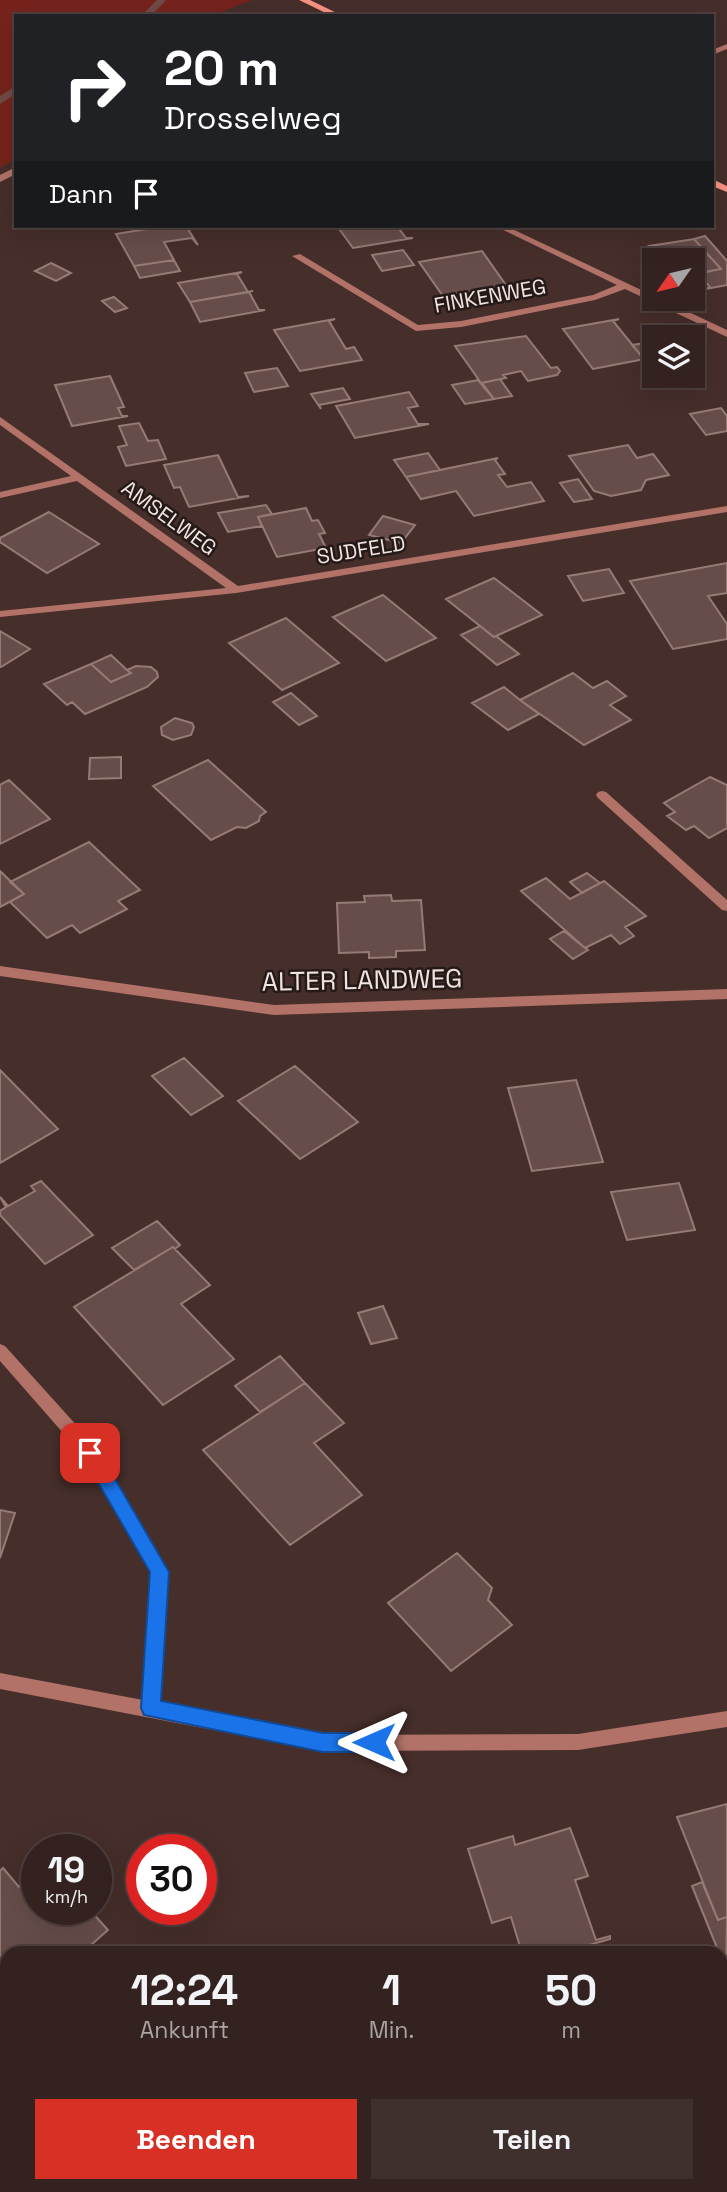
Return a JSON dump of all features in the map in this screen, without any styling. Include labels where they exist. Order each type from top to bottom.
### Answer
[{"type":"street","points":[[303,0],[334,14]]},
{"type":"street","name":"FINKENWEG","points":[[503,228],[727,334]]},
{"type":"street","name":"FINKENWEG","points":[[297,256],[415,328],[474,322],[595,297],[624,286]]},
{"type":"street","name":"AMSELWEG","points":[[0,420],[236,590]]},
{"type":"street","points":[[0,495],[79,477]]},
{"type":"street","name":"SUDFELD","points":[[0,614],[236,590],[727,509]]},
{"type":"street","points":[[602,795],[727,907]]},
{"type":"street","name":"ALTER LANDWEG","points":[[0,971],[274,1010],[727,994]]},
{"type":"street","points":[[0,1350],[90,1453],[159,1572],[150,1708]]},
{"type":"street","points":[[0,1681],[323,1743],[578,1742],[727,1719]]},
{"type":"shaded area","points":[[0,0],[252,0],[215,14],[14,14],[14,159],[0,168]]},
{"type":"building","points":[[153,228],[187,228],[198,245],[192,238],[164,242],[174,260],[134,266],[116,234]]},
{"type":"building","points":[[338,228],[398,228],[406,238],[413,238],[353,248]]},
{"type":"building","points":[[705,236],[727,261],[727,285],[706,289],[710,287],[705,281],[705,272],[721,269],[705,248],[694,239]]},
{"type":"building","points":[[694,239],[702,248],[651,248],[649,246]]},
{"type":"building","points":[[403,250],[414,265],[382,271],[372,255]]},
{"type":"building","points":[[482,251],[508,288],[445,299],[419,262]]},
{"type":"building","points":[[705,251],[721,269],[705,272]]},
{"type":"building","points":[[174,260],[180,271],[140,278],[134,266]]},
{"type":"building","points":[[51,263],[71,273],[56,281],[35,271]]},
{"type":"building","points":[[242,272],[237,274],[248,292],[190,302],[178,283]]},
{"type":"building","points":[[249,292],[259,310],[265,310],[200,322],[190,302]]},
{"type":"building","points":[[114,297],[127,308],[115,312],[102,301]]},
{"type":"building","points":[[335,319],[329,321],[346,349],[354,347],[362,360],[300,371],[274,330]]},
{"type":"building","points":[[619,319],[613,321],[642,360],[593,369],[563,329]]},
{"type":"building","points":[[526,336],[551,368],[557,367],[560,371],[557,375],[528,381],[521,371],[503,375],[506,378],[481,383],[455,346]]},
{"type":"building","points":[[642,343],[642,357],[632,345]]},
{"type":"building","points":[[277,368],[288,386],[254,392],[245,373]]},
{"type":"building","points":[[110,376],[124,407],[118,408],[122,416],[128,416],[72,426],[55,385]]},
{"type":"building","points":[[500,379],[512,396],[494,399],[482,383]]},
{"type":"building","points":[[478,380],[494,399],[465,404],[452,385]]},
{"type":"building","points":[[343,388],[350,399],[319,405],[321,409],[311,394]]},
{"type":"building","points":[[409,392],[418,406],[408,408],[418,424],[429,424],[355,438],[336,406]]},
{"type":"building","points":[[721,408],[727,416],[727,431],[706,435],[690,414]]},
{"type":"building","points":[[139,423],[148,441],[158,440],[166,459],[126,466],[118,447],[127,445],[119,426]]},
{"type":"building","points":[[628,445],[637,458],[653,454],[669,475],[646,480],[641,490],[611,496],[594,491],[569,456]]},
{"type":"building","points":[[428,453],[440,470],[406,477],[394,460]]},
{"type":"building","points":[[218,455],[238,497],[249,496],[189,507],[180,487],[174,488],[164,465]]},
{"type":"building","points":[[498,458],[495,460],[505,474],[498,475],[507,487],[531,482],[544,501],[474,516],[456,491],[421,499],[406,477]]},
{"type":"building","points":[[578,479],[592,499],[574,502],[560,483]]},
{"type":"building","points":[[266,505],[272,514],[258,517],[262,526],[228,532],[218,513]]},
{"type":"building","points":[[306,508],[312,521],[318,520],[325,533],[319,534],[326,548],[277,557],[258,517]]},
{"type":"building","points":[[49,512],[99,544],[47,573],[0,542],[0,538]]},
{"type":"building","points":[[383,516],[415,525],[401,543],[369,535]]},
{"type":"building","points":[[727,563],[727,593],[708,596],[727,624],[727,639],[673,649],[630,581]]},
{"type":"building","points":[[609,569],[624,593],[583,601],[568,576]]},
{"type":"building","points":[[494,578],[542,615],[494,637],[446,599]]},
{"type":"building","points":[[383,595],[436,638],[386,661],[333,617]]},
{"type":"building","points":[[286,618],[339,663],[282,690],[229,643]]},
{"type":"building","points":[[480,626],[519,654],[497,665],[461,635]]},
{"type":"building","points":[[0,631],[30,649],[1,667],[0,667]]},
{"type":"building","points":[[111,655],[131,673],[111,682],[91,664]]},
{"type":"building","points":[[91,664],[111,682],[131,673],[127,670],[136,666],[151,667],[158,677],[147,687],[85,714],[72,702],[67,705],[44,684]]},
{"type":"building","points":[[573,673],[593,688],[607,681],[626,696],[610,705],[631,720],[584,745],[520,700]]},
{"type":"building","points":[[504,687],[539,714],[508,730],[472,703]]},
{"type":"building","points":[[291,693],[317,716],[299,725],[273,702]]},
{"type":"building","points":[[175,718],[192,723],[194,727],[191,735],[173,740],[162,735],[161,727]]},
{"type":"building","points":[[121,757],[121,778],[89,779],[90,758]]},
{"type":"building","points":[[208,760],[266,812],[260,816],[259,821],[246,828],[237,827],[211,840],[153,786]]},
{"type":"building","points":[[710,777],[727,785],[727,828],[709,838],[694,826],[686,830],[667,816],[675,812],[664,803]]},
{"type":"building","points":[[9,780],[50,819],[0,844],[0,785]]},
{"type":"building","points":[[89,842],[140,890],[118,901],[127,909],[80,933],[72,925],[47,938],[10,902],[24,894],[10,882]]},
{"type":"building","points":[[0,871],[24,894],[0,907]]},
{"type":"building","points":[[587,873],[600,883],[582,893],[570,882]]},
{"type":"building","points":[[546,878],[570,899],[604,881],[646,916],[625,927],[634,936],[620,944],[611,935],[585,948],[521,891]]},
{"type":"building","points":[[391,895],[392,901],[421,900],[425,950],[396,951],[396,957],[369,958],[369,952],[339,953],[337,903],[365,902],[364,896]]},
{"type":"building","points":[[564,931],[588,950],[573,959],[550,939]]},
{"type":"building","points":[[184,1058],[223,1096],[191,1115],[152,1076]]},
{"type":"building","points":[[295,1066],[358,1122],[300,1159],[238,1101]]},
{"type":"building","points":[[0,1070],[58,1129],[0,1163]]},
{"type":"building","points":[[576,1080],[603,1162],[532,1171],[508,1088]]},
{"type":"building","points":[[41,1181],[93,1235],[45,1264],[0,1215],[0,1211],[6,1207],[0,1197],[8,1206],[35,1191],[31,1186]]},
{"type":"building","points":[[679,1183],[695,1230],[627,1240],[611,1192]]},
{"type":"building","points":[[157,1221],[180,1245],[134,1270],[112,1248]]},
{"type":"building","points":[[173,1247],[210,1285],[181,1304],[234,1359],[163,1405],[74,1307]]},
{"type":"building","points":[[383,1306],[397,1338],[371,1344],[358,1313]]},
{"type":"building","points":[[280,1356],[305,1383],[260,1412],[235,1386]]},
{"type":"building","points":[[305,1383],[344,1423],[314,1443],[362,1495],[290,1545],[203,1450]]},
{"type":"building","points":[[0,1510],[15,1513],[0,1558]]},
{"type":"building","points":[[457,1553],[492,1588],[488,1600],[512,1625],[451,1671],[388,1603]]},
{"type":"building","points":[[727,1804],[727,1917],[718,1920],[677,1817]]},
{"type":"building","points":[[570,1828],[588,1876],[575,1880],[596,1940],[610,1936],[610,1939],[586,1946],[520,1946],[511,1917],[492,1923],[468,1849],[513,1836],[515,1845]]},
{"type":"building","points":[[3,1868],[19,1887],[21,1885],[21,1925],[103,1925],[108,1930],[90,1946],[0,1946],[0,1871]]},
{"type":"building","points":[[702,1882],[718,1920],[727,1917],[726,1946],[716,1946],[692,1886]]},
{"type":"waterway","points":[[147,14],[162,0]]},
{"type":"waterway","points":[[0,101],[14,90]]},
{"type":"route","points":[[90,1453],[159,1572],[150,1708],[323,1743],[374,1742]]}]
